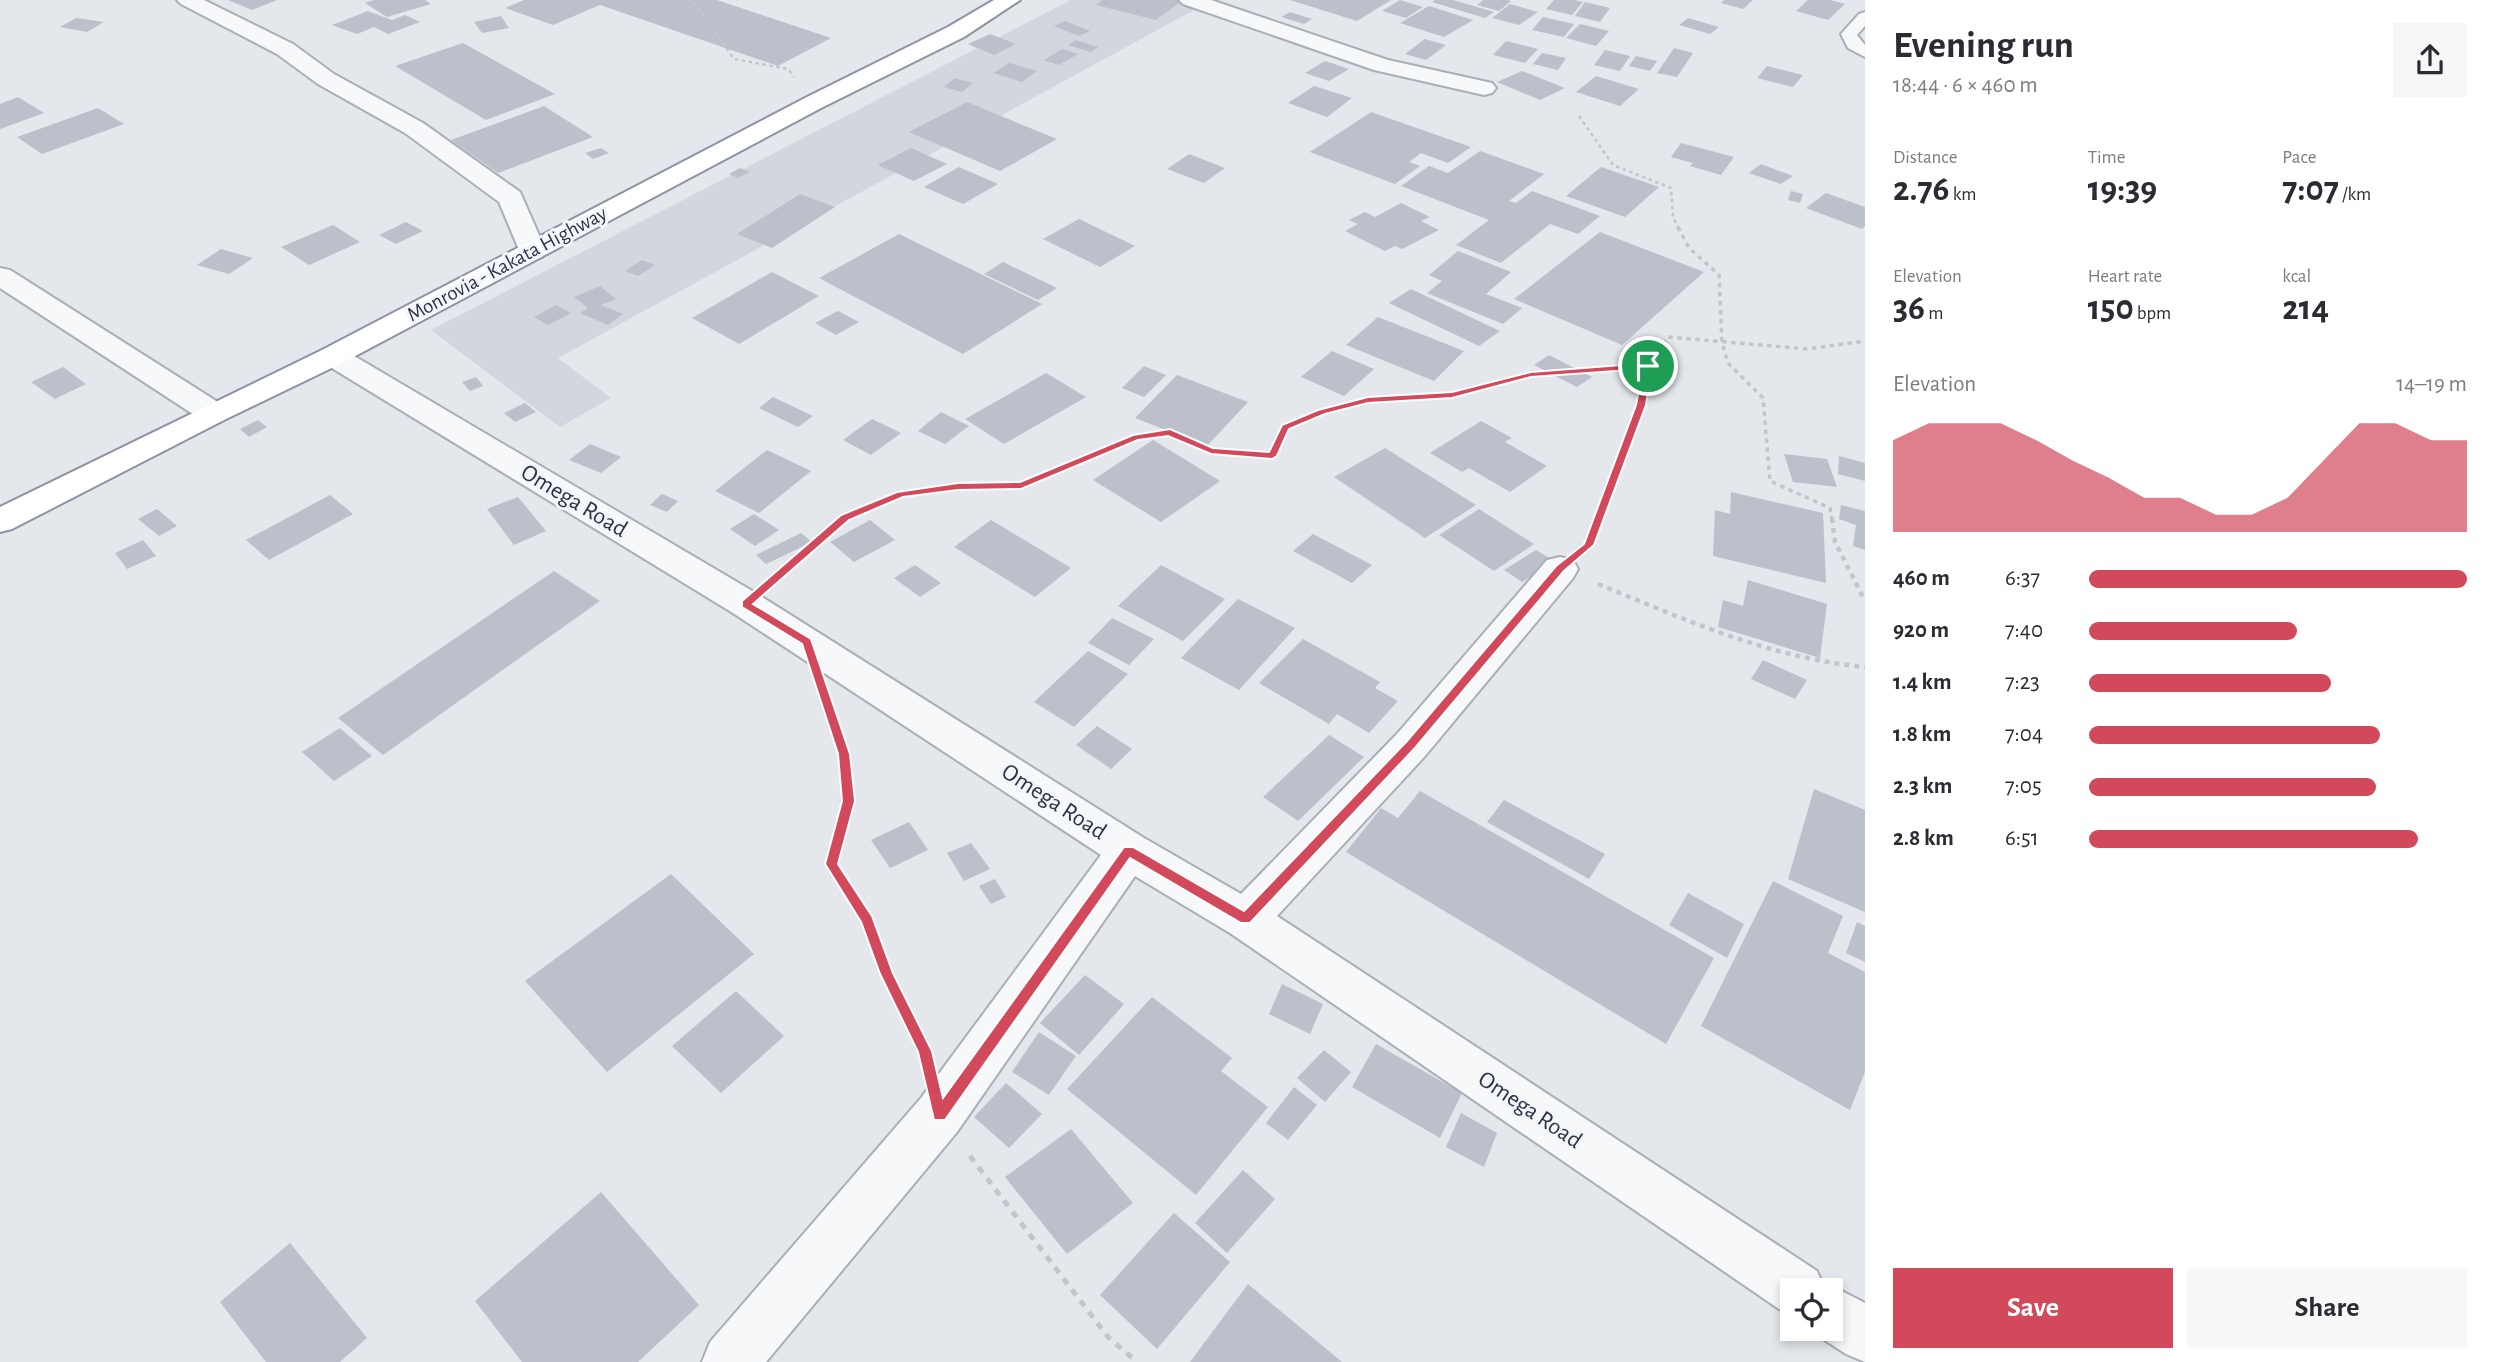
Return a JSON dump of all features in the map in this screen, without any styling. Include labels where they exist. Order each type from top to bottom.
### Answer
[{"type":"highway","name":"Monrovia - Kakata Highway","points":[[0,521],[213,413],[333,356],[815,102],[956,33],[1009,0]]},
{"type":"street","points":[[188,0],[285,49],[326,79],[414,128],[511,198],[532,251]]},
{"type":"street","points":[[1191,0],[1382,65],[1484,88]]},
{"type":"street","points":[[0,276],[213,413]]},
{"type":"street","name":"Omega Road","points":[[333,356],[746,604],[1129,851],[1246,919],[1780,1278]]},
{"type":"street","points":[[1246,919],[1411,744],[1560,569]]},
{"type":"street","points":[[730,1362],[939,1115],[1129,851]]},
{"type":"street","points":[[1843,1320],[1865,1335]]},
{"type":"lane","points":[[1865,17],[1849,34],[1854,45],[1865,52]]},
{"type":"path","points":[[688,0],[693,1],[719,33],[734,59],[788,69],[815,102]]},
{"type":"path","points":[[1579,116],[1614,165],[1671,188],[1673,217],[1689,248],[1719,275],[1722,342],[1728,363],[1763,398],[1770,481],[1830,508],[1835,541],[1865,601]]},
{"type":"path","points":[[1865,341],[1807,349],[1668,337],[1648,366],[1641,405],[1589,545],[1560,569],[1735,640],[1835,666],[1865,667]]},
{"type":"path","points":[[746,604],[845,517],[901,494],[958,486],[1021,486],[1136,437],[1170,432],[1211,451],[1272,456],[1285,427],[1322,412],[1368,400],[1452,395],[1531,375],[1648,366]]},
{"type":"path","points":[[807,642],[844,754],[849,801],[832,864],[867,920],[886,974],[925,1051],[939,1115],[1108,1336],[1137,1362]]},
{"type":"shaded area","points":[[1071,0],[1185,0],[1203,5],[558,358],[611,398],[560,427],[431,330]]},
{"type":"building","points":[[228,0],[277,0],[252,10]]},
{"type":"building","points":[[374,0],[425,0],[431,4],[387,17],[365,3]]},
{"type":"building","points":[[524,0],[717,0],[831,38],[778,66],[600,5],[553,25],[505,8]]},
{"type":"building","points":[[1102,0],[1183,0],[1156,20],[1096,5]]},
{"type":"building","points":[[1290,0],[1391,0],[1357,21]]},
{"type":"building","points":[[1400,0],[1423,7],[1406,18],[1382,11]]},
{"type":"building","points":[[1453,0],[1494,12],[1485,18],[1432,2]]},
{"type":"building","points":[[1483,0],[1511,1],[1499,11],[1477,5]]},
{"type":"building","points":[[1554,0],[1583,2],[1572,15],[1546,9]]},
{"type":"building","points":[[1724,0],[1753,0],[1743,9],[1721,3]]},
{"type":"building","points":[[1808,0],[1830,0],[1845,4],[1828,20],[1796,11]]},
{"type":"building","points":[[1585,2],[1610,8],[1600,22],[1575,16]]},
{"type":"building","points":[[1510,4],[1538,12],[1519,25],[1492,18]]},
{"type":"building","points":[[1429,6],[1473,20],[1444,37],[1400,23]]},
{"type":"building","points":[[368,11],[392,20],[405,15],[420,22],[388,34],[374,27],[357,34],[332,25]]},
{"type":"building","points":[[1290,12],[1312,19],[1304,24],[1281,17]]},
{"type":"building","points":[[501,16],[509,28],[482,33],[474,22]]},
{"type":"building","points":[[1543,17],[1574,24],[1564,37],[1532,30]]},
{"type":"building","points":[[76,18],[104,22],[87,32],[60,27]]},
{"type":"building","points":[[1688,18],[1719,27],[1710,34],[1679,25]]},
{"type":"building","points":[[1065,21],[1090,31],[1079,36],[1054,26]]},
{"type":"building","points":[[1580,24],[1609,31],[1596,46],[1566,38]]},
{"type":"building","points":[[990,34],[1016,44],[994,55],[968,44]]},
{"type":"building","points":[[1425,39],[1446,45],[1426,60],[1405,54]]},
{"type":"building","points":[[1076,40],[1098,47],[1091,52],[1068,45]]},
{"type":"building","points":[[1506,41],[1538,49],[1525,63],[1493,55]]},
{"type":"building","points":[[463,43],[555,94],[486,120],[395,66]]},
{"type":"building","points":[[1674,48],[1693,53],[1677,77],[1657,73]]},
{"type":"building","points":[[1062,49],[1078,54],[1059,65],[1044,60]]},
{"type":"building","points":[[1605,50],[1630,56],[1620,71],[1594,65]]},
{"type":"building","points":[[1542,53],[1566,58],[1558,70],[1533,64]]},
{"type":"building","points":[[1636,56],[1657,61],[1650,71],[1629,66]]},
{"type":"building","points":[[1325,61],[1349,69],[1329,81],[1305,73]]},
{"type":"building","points":[[1009,63],[1037,71],[1022,82],[993,73]]},
{"type":"building","points":[[1767,66],[1803,75],[1793,87],[1757,78]]},
{"type":"building","points":[[1522,71],[1565,88],[1540,100],[1497,82]]},
{"type":"building","points":[[1596,76],[1639,89],[1620,106],[1576,92]]},
{"type":"building","points":[[955,78],[973,83],[962,92],[944,87]]},
{"type":"building","points":[[1314,86],[1352,98],[1327,117],[1288,103]]},
{"type":"building","points":[[18,97],[44,113],[0,129],[0,104]]},
{"type":"building","points":[[967,102],[1057,139],[1000,171],[909,132]]},
{"type":"building","points":[[544,106],[593,137],[498,173],[451,140]]},
{"type":"building","points":[[98,108],[124,124],[42,154],[17,137]]},
{"type":"building","points":[[1371,112],[1471,147],[1448,163],[1421,153],[1409,162],[1420,166],[1395,184],[1310,152]]},
{"type":"building","points":[[1681,143],[1734,157],[1721,175],[1671,157]]},
{"type":"building","points":[[601,148],[609,153],[593,159],[585,153]]},
{"type":"building","points":[[911,148],[947,164],[914,181],[878,165]]},
{"type":"building","points":[[1480,151],[1544,174],[1509,201],[1516,203],[1532,191],[1600,216],[1578,234],[1550,224],[1501,263],[1456,245],[1489,220],[1401,186],[1429,166],[1448,173]]},
{"type":"building","points":[[1189,154],[1225,168],[1204,183],[1167,169]]},
{"type":"building","points":[[1761,164],[1793,176],[1781,184],[1749,173]]},
{"type":"building","points":[[959,167],[998,184],[963,204],[924,187]]},
{"type":"building","points":[[1601,167],[1659,187],[1625,217],[1566,196]]},
{"type":"building","points":[[740,168],[750,172],[738,178],[729,174]]},
{"type":"building","points":[[1791,191],[1803,194],[1800,203],[1788,200]]},
{"type":"building","points":[[1826,193],[1865,207],[1865,226],[1862,229],[1806,208]]},
{"type":"building","points":[[800,194],[835,207],[772,248],[737,234]]},
{"type":"building","points":[[1401,203],[1430,217],[1421,221],[1439,230],[1402,249],[1395,246],[1385,251],[1345,231],[1358,224],[1349,220],[1365,212],[1375,217]]},
{"type":"building","points":[[1079,219],[1135,246],[1100,267],[1043,239]]},
{"type":"building","points":[[406,222],[423,231],[396,244],[379,235]]},
{"type":"building","points":[[333,225],[360,242],[309,265],[281,247]]},
{"type":"building","points":[[1600,232],[1704,272],[1622,345],[1514,299]]},
{"type":"building","points":[[899,234],[1042,304],[963,354],[819,278]]},
{"type":"building","points":[[221,249],[253,258],[229,274],[197,265]]},
{"type":"building","points":[[1458,251],[1511,272],[1486,294],[1522,308],[1503,324],[1427,293],[1442,281],[1429,275]]},
{"type":"building","points":[[642,260],[655,265],[638,276],[625,271]]},
{"type":"building","points":[[1003,262],[1057,288],[1038,300],[984,274]]},
{"type":"building","points":[[772,272],[819,296],[739,344],[692,318]]},
{"type":"building","points":[[600,286],[616,299],[601,305],[623,314],[608,325],[580,313],[588,308],[574,297]]},
{"type":"building","points":[[1411,289],[1500,331],[1479,346],[1389,303]]},
{"type":"building","points":[[556,305],[571,313],[548,325],[534,317]]},
{"type":"building","points":[[838,311],[859,322],[836,335],[815,323]]},
{"type":"building","points":[[1378,317],[1464,351],[1434,381],[1346,345]]},
{"type":"building","points":[[1332,351],[1374,369],[1344,396],[1301,377]]},
{"type":"building","points":[[1549,355],[1592,377],[1577,387],[1534,365]]},
{"type":"building","points":[[1144,366],[1166,375],[1144,397],[1122,388]]},
{"type":"building","points":[[63,367],[86,384],[55,399],[31,382]]},
{"type":"building","points":[[1046,373],[1086,397],[1004,444],[965,419]]},
{"type":"building","points":[[1177,375],[1248,402],[1207,446],[1135,418]]},
{"type":"building","points":[[476,377],[483,386],[470,391],[462,382]]},
{"type":"building","points":[[773,397],[813,416],[798,427],[759,408]]},
{"type":"building","points":[[525,403],[536,412],[515,422],[504,413]]},
{"type":"building","points":[[941,412],[969,426],[945,444],[918,431]]},
{"type":"building","points":[[872,419],[901,433],[871,455],[843,440]]},
{"type":"building","points":[[258,420],[267,427],[249,437],[240,429]]},
{"type":"building","points":[[1481,421],[1512,438],[1505,442],[1547,466],[1510,492],[1469,468],[1462,472],[1430,453]]},
{"type":"building","points":[[1153,440],[1220,481],[1161,522],[1093,480]]},
{"type":"building","points":[[590,444],[621,457],[601,473],[569,460]]},
{"type":"building","points":[[1385,448],[1476,505],[1425,538],[1334,477]]},
{"type":"building","points":[[767,450],[811,471],[759,513],[715,491]]},
{"type":"building","points":[[1784,454],[1827,459],[1837,487],[1793,482]]},
{"type":"building","points":[[1839,456],[1865,463],[1865,481],[1838,474]]},
{"type":"building","points":[[1731,492],[1823,513],[1826,583],[1713,556],[1715,510],[1730,514]]},
{"type":"building","points":[[662,494],[678,501],[667,512],[650,505]]},
{"type":"building","points":[[330,495],[353,514],[269,560],[246,540]]},
{"type":"building","points":[[518,497],[546,531],[514,545],[487,509]]},
{"type":"building","points":[[1841,505],[1865,511],[1865,550],[1853,546],[1856,525],[1839,519]]},
{"type":"building","points":[[157,509],[177,526],[159,536],[138,519]]},
{"type":"building","points":[[1479,509],[1534,544],[1494,571],[1439,535]]},
{"type":"building","points":[[754,514],[779,530],[755,546],[730,529]]},
{"type":"building","points":[[870,520],[895,540],[854,562],[830,542]]},
{"type":"building","points":[[991,520],[1071,568],[1035,597],[954,547]]},
{"type":"building","points":[[801,533],[812,542],[766,564],[756,555]]},
{"type":"building","points":[[1313,534],[1372,565],[1352,583],[1293,551]]},
{"type":"building","points":[[143,540],[156,556],[127,569],[115,553]]},
{"type":"building","points":[[1536,550],[1554,561],[1522,582],[1504,570]]},
{"type":"building","points":[[915,565],[941,583],[920,597],[894,578]]},
{"type":"building","points":[[1161,565],[1225,599],[1183,641],[1118,606]]},
{"type":"building","points":[[554,571],[600,601],[383,755],[338,718]]},
{"type":"building","points":[[1748,580],[1827,604],[1820,658],[1718,627],[1723,600],[1743,606]]},
{"type":"building","points":[[1238,599],[1295,628],[1239,690],[1181,658]]},
{"type":"building","points":[[1112,618],[1154,639],[1129,665],[1088,643]]},
{"type":"building","points":[[1303,639],[1380,682],[1375,688],[1398,701],[1369,733],[1337,714],[1329,724],[1259,683]]},
{"type":"building","points":[[1088,651],[1128,674],[1074,727],[1034,702]]},
{"type":"building","points":[[1763,660],[1807,680],[1795,699],[1751,679]]},
{"type":"building","points":[[1097,726],[1132,749],[1111,769],[1076,745]]},
{"type":"building","points":[[340,728],[372,756],[334,781],[302,752]]},
{"type":"building","points":[[1329,735],[1364,757],[1298,821],[1263,797]]},
{"type":"building","points":[[1814,789],[1865,810],[1865,912],[1788,879]]},
{"type":"building","points":[[1420,791],[1714,958],[1666,1044],[1346,852],[1381,808],[1398,818]]},
{"type":"building","points":[[1504,800],[1605,854],[1589,879],[1487,822]]},
{"type":"building","points":[[909,822],[928,850],[890,868],[871,840]]},
{"type":"building","points":[[971,843],[990,869],[964,881],[947,853]]},
{"type":"building","points":[[671,874],[754,954],[607,1072],[525,981]]},
{"type":"building","points":[[995,879],[1006,897],[991,904],[979,886]]},
{"type":"building","points":[[1773,881],[1843,916],[1828,953],[1865,972],[1865,1072],[1850,1110],[1701,1026]]},
{"type":"building","points":[[1688,893],[1744,924],[1727,958],[1669,925]]},
{"type":"building","points":[[1857,922],[1865,926],[1865,962],[1846,953]]},
{"type":"building","points":[[1085,975],[1124,1004],[1079,1055],[1040,1023]]},
{"type":"building","points":[[1282,984],[1323,1004],[1310,1034],[1269,1014]]},
{"type":"building","points":[[736,991],[784,1036],[721,1093],[672,1046]]},
{"type":"building","points":[[1152,997],[1232,1058],[1221,1071],[1268,1107],[1196,1195],[1067,1089]]},
{"type":"building","points":[[1039,1032],[1076,1056],[1049,1095],[1012,1072]]},
{"type":"building","points":[[1376,1044],[1462,1093],[1440,1138],[1352,1087]]},
{"type":"building","points":[[1324,1050],[1351,1072],[1325,1102],[1297,1078]]},
{"type":"building","points":[[1006,1083],[1042,1114],[1009,1148],[974,1117]]},
{"type":"building","points":[[1294,1087],[1317,1105],[1288,1140],[1266,1123]]},
{"type":"building","points":[[1461,1113],[1497,1133],[1484,1167],[1446,1147]]},
{"type":"building","points":[[1071,1129],[1133,1203],[1067,1254],[1005,1177]]},
{"type":"building","points":[[1243,1170],[1275,1199],[1227,1253],[1195,1223]]},
{"type":"building","points":[[601,1192],[699,1305],[638,1362],[522,1362],[475,1301]]},
{"type":"building","points":[[1174,1213],[1230,1262],[1157,1349],[1100,1295]]},
{"type":"building","points":[[290,1243],[367,1338],[340,1362],[266,1362],[220,1302]]},
{"type":"building","points":[[1248,1284],[1342,1362],[1190,1362]]},
{"type":"route","points":[[1648,366],[1641,405],[1589,545],[1560,569],[1411,744],[1246,919],[1129,851],[939,1115],[925,1051],[886,974],[867,920],[832,864],[849,801],[844,754],[807,642],[746,604],[845,517],[901,494],[958,486],[1021,486],[1136,437],[1170,432],[1211,451],[1272,456],[1285,427],[1322,412],[1368,400],[1452,395],[1531,375],[1648,366]]}]
